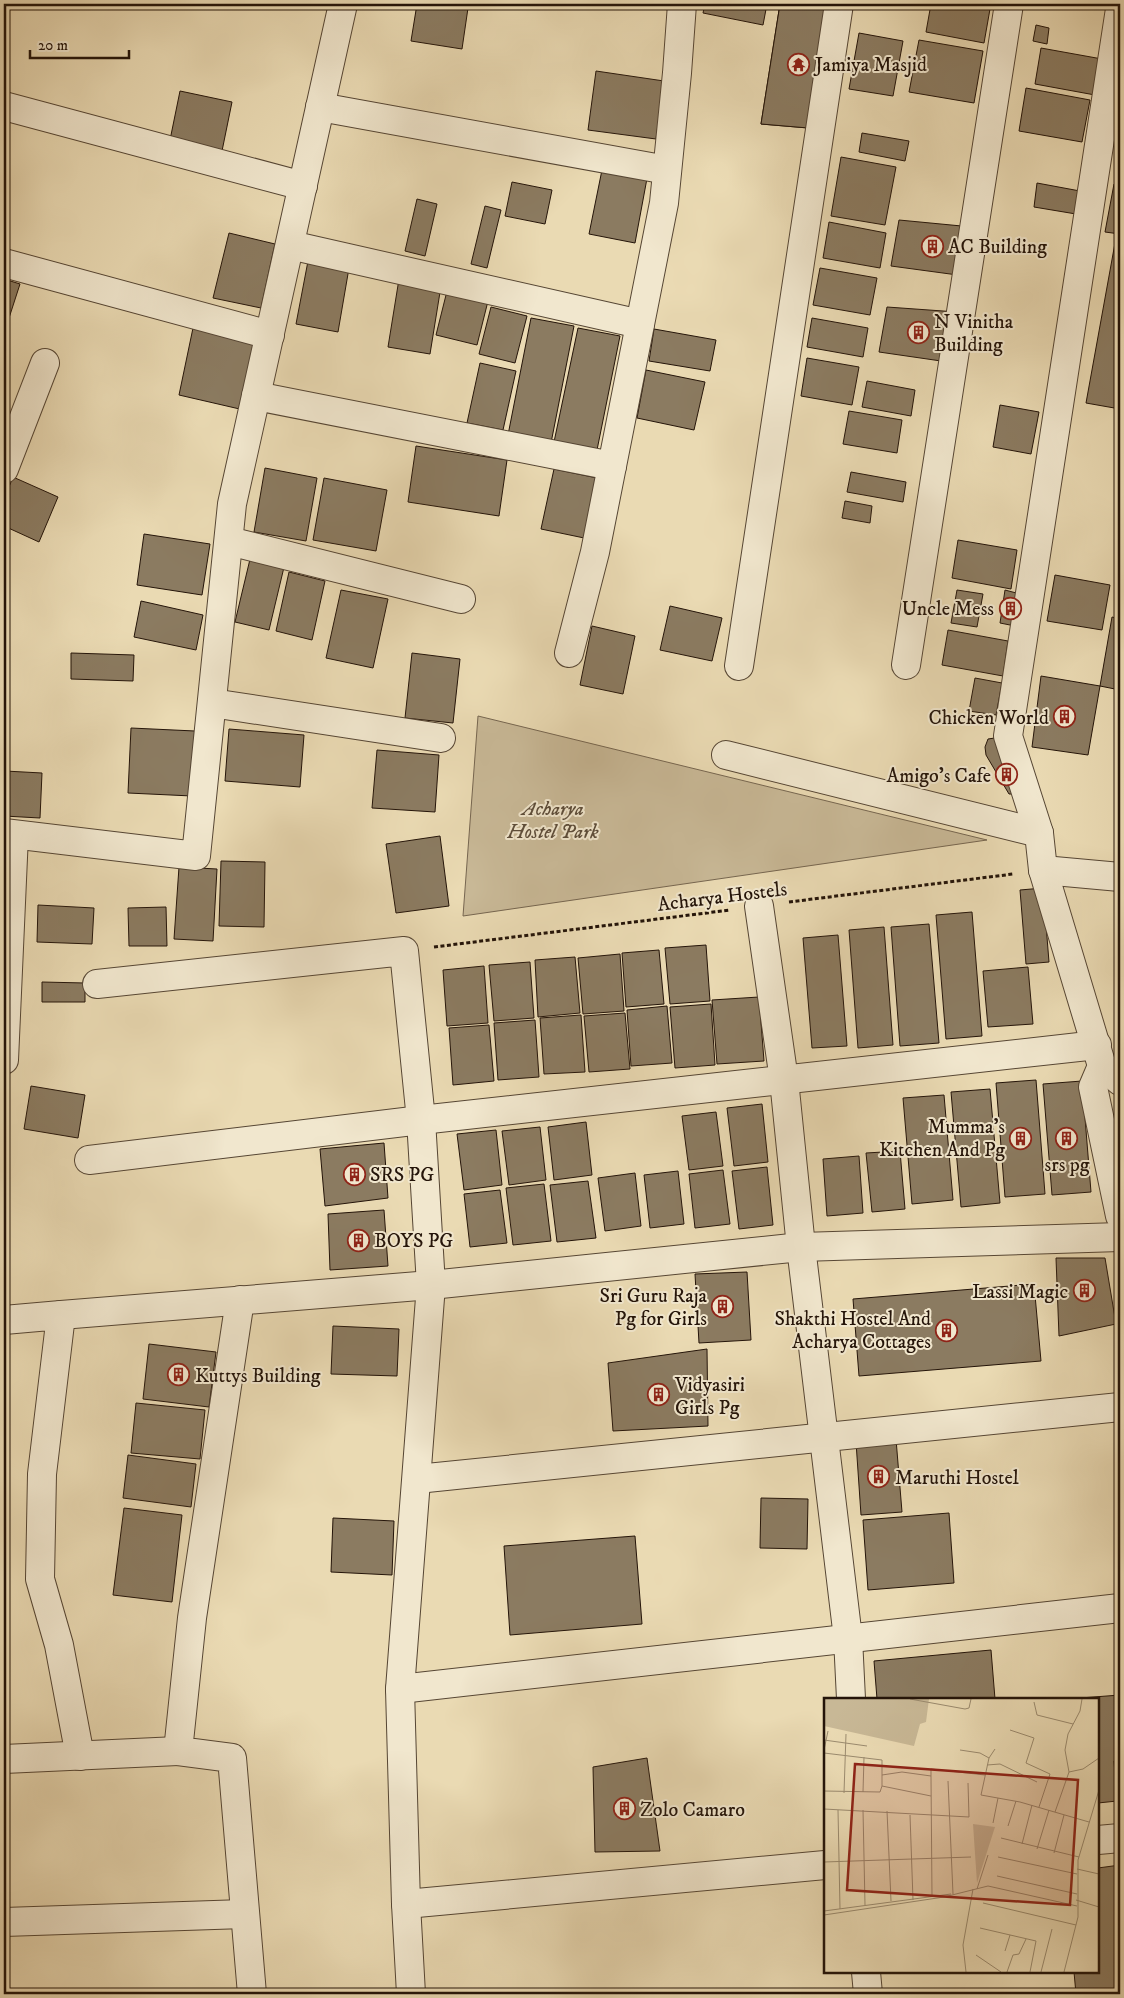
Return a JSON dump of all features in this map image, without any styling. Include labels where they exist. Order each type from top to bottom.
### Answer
[{"type":"street","points":[[4,1060],[9,834],[196,856],[232,504],[343,4]]},
{"type":"street","points":[[569,653],[595,552],[664,203],[678,73],[682,4]]},
{"type":"street","points":[[739,666],[838,4]]},
{"type":"street","points":[[906,665],[1009,4]]},
{"type":"street","points":[[1120,9],[1008,736],[1039,832],[1043,870],[1106,1064],[1093,1087],[1120,1216]]},
{"type":"street","points":[[4,106],[303,186]]},
{"type":"street","points":[[320,107],[667,170]]},
{"type":"street","points":[[290,245],[640,324]]},
{"type":"street","points":[[4,263],[270,335]]},
{"type":"street","points":[[4,469],[45,363]]},
{"type":"street","points":[[256,396],[612,466]]},
{"type":"street","points":[[229,541],[461,599]]},
{"type":"street","points":[[212,703],[441,738]]},
{"type":"street","points":[[726,755],[1039,832]]},
{"type":"street","points":[[1043,870],[1120,877]]},
{"type":"street","points":[[759,906],[784,1080],[801,1247],[848,1638],[851,1698]]},
{"type":"street","points":[[97,984],[404,951],[421,1120],[431,1285],[400,1689],[406,1904],[411,1994]]},
{"type":"street","points":[[90,1160],[421,1120],[784,1080],[1106,1064]]},
{"type":"street","points":[[4,1320],[431,1285],[801,1247],[1120,1237]]},
{"type":"street","points":[[178,1751],[192,1618],[240,1300]]},
{"type":"street","points":[[61,1315],[42,1474],[40,1579],[59,1645],[80,1756]]},
{"type":"street","points":[[417,1479],[1120,1407]]},
{"type":"street","points":[[400,1689],[1120,1608]]},
{"type":"street","points":[[4,1759],[178,1751],[232,1758],[252,1994]]},
{"type":"street","points":[[1099,1840],[1120,1838]]},
{"type":"street","points":[[406,1904],[824,1865]]},
{"type":"street","points":[[4,1922],[244,1914]]},
{"type":"street","points":[[866,1973],[868,1994]]},
{"type":"path","name":"Acharya Hostels","points":[[404,951],[1043,870]]},
{"type":"green space","name":"Acharya Hostel Park","points":[[478,716],[987,840],[463,916]]},
{"type":"building","points":[[417,4],[443,4],[468,8],[462,49],[411,41]]},
{"type":"building","points":[[705,4],[767,4],[763,25],[703,13]]},
{"type":"building","name":"Jamiya Masjid","points":[[780,4],[836,4],[820,129],[761,124]]},
{"type":"building","name":"Jamiya Masjid","points":[[780,4],[836,4],[820,129],[761,124]]},
{"type":"building","points":[[931,4],[962,4],[990,9],[984,43],[926,32]]},
{"type":"building","points":[[1036,25],[1049,28],[1047,44],[1033,41]]},
{"type":"building","points":[[859,33],[903,41],[893,96],[849,89]]},
{"type":"building","points":[[919,40],[983,51],[974,103],[909,92]]},
{"type":"building","points":[[1041,48],[1102,59],[1095,95],[1035,84]]},
{"type":"building","points":[[596,71],[664,81],[656,139],[588,130]]},
{"type":"building","points":[[1026,88],[1090,100],[1082,142],[1019,131]]},
{"type":"building","points":[[180,91],[232,102],[222,151],[170,140]]},
{"type":"building","points":[[862,133],[909,141],[905,161],[859,152]]},
{"type":"building","points":[[841,157],[896,167],[885,225],[831,216]]},
{"type":"building","points":[[603,165],[648,173],[635,243],[589,234]]},
{"type":"building","points":[[512,182],[552,190],[545,224],[505,216]]},
{"type":"building","points":[[1037,183],[1080,191],[1076,214],[1034,207]]},
{"type":"building","points":[[1114,184],[1120,185],[1120,234],[1105,232]]},
{"type":"building","points":[[417,199],[437,204],[425,256],[405,251]]},
{"type":"building","points":[[485,206],[501,210],[487,268],[471,264]]},
{"type":"building","name":"AC Building","points":[[899,220],[972,227],[965,276],[891,266]]},
{"type":"building","points":[[829,222],[886,233],[880,268],[823,258]]},
{"type":"building","points":[[229,233],[275,244],[261,308],[213,298]]},
{"type":"building","points":[[1115,243],[1120,244],[1120,409],[1086,403]]},
{"type":"building","points":[[308,261],[349,268],[338,332],[296,324]]},
{"type":"building","points":[[820,268],[877,278],[870,315],[813,305]]},
{"type":"building","points":[[4,279],[20,284],[9,318],[4,317]]},
{"type":"building","points":[[399,279],[441,286],[430,354],[388,347]]},
{"type":"building","points":[[448,287],[489,297],[477,345],[436,335]]},
{"type":"building","points":[[491,307],[527,316],[515,363],[479,354]]},
{"type":"building","name":"N Vinitha Building","points":[[887,307],[957,312],[948,362],[879,352]]},
{"type":"building","points":[[531,318],[574,326],[551,443],[508,435]]},
{"type":"building","points":[[812,318],[868,328],[863,357],[807,347]]},
{"type":"building","points":[[193,328],[259,343],[244,410],[179,395]]},
{"type":"building","points":[[578,328],[620,336],[597,450],[554,442]]},
{"type":"building","points":[[654,329],[716,340],[710,371],[649,361]]},
{"type":"building","points":[[807,358],[859,367],[852,405],[801,396]]},
{"type":"building","points":[[480,363],[516,371],[503,430],[467,423]]},
{"type":"building","points":[[646,370],[705,382],[694,430],[637,418]]},
{"type":"building","points":[[867,381],[915,390],[911,416],[862,407]]},
{"type":"building","points":[[1000,405],[1039,412],[1031,454],[993,447]]},
{"type":"building","points":[[849,411],[902,420],[897,453],[843,444]]},
{"type":"building","points":[[416,446],[507,460],[499,516],[408,502]]},
{"type":"building","points":[[265,468],[317,478],[306,541],[254,532]]},
{"type":"building","points":[[554,469],[602,479],[589,539],[541,529]]},
{"type":"building","points":[[851,472],[906,482],[903,502],[847,492]]},
{"type":"building","points":[[13,477],[58,497],[39,542],[4,526],[4,499]]},
{"type":"building","points":[[324,478],[387,490],[376,551],[313,540]]},
{"type":"building","points":[[845,501],[872,506],[870,523],[842,518]]},
{"type":"building","points":[[144,534],[210,544],[202,595],[137,585]]},
{"type":"building","points":[[958,540],[1017,550],[1011,589],[952,578]]},
{"type":"building","points":[[251,555],[285,563],[269,630],[235,622]]},
{"type":"building","points":[[289,572],[325,581],[312,640],[276,631]]},
{"type":"building","points":[[1055,575],[1110,585],[1102,630],[1047,621]]},
{"type":"building","points":[[341,590],[388,599],[373,668],[326,658]]},
{"type":"building","points":[[957,590],[983,594],[977,627],[951,623]]},
{"type":"building","name":"Uncle Mess","points":[[1005,590],[1020,594],[1015,626],[1000,623]]},
{"type":"building","points":[[141,601],[203,615],[196,650],[134,637]]},
{"type":"building","points":[[670,606],[722,618],[712,661],[660,650]]},
{"type":"building","points":[[1112,617],[1120,619],[1120,690],[1100,686]]},
{"type":"building","points":[[592,626],[635,636],[623,694],[580,685]]},
{"type":"building","points":[[948,630],[1008,641],[1003,676],[942,665]]},
{"type":"building","points":[[71,653],[134,655],[133,681],[71,679]]},
{"type":"building","points":[[412,653],[460,659],[453,723],[405,718]]},
{"type":"building","name":"Chicken World","points":[[1041,676],[1100,686],[1088,755],[1032,747]]},
{"type":"building","points":[[975,678],[1002,683],[996,715],[969,711]]},
{"type":"building","points":[[131,728],[195,731],[192,796],[128,793]]},
{"type":"building","points":[[229,729],[304,735],[300,787],[225,781]]},
{"type":"building","name":"Amigo's Cafe","points":[[1008,736],[1021,794],[1009,794],[986,755],[985,747],[988,739]]},
{"type":"building","points":[[377,750],[439,755],[435,812],[372,808]]},
{"type":"building","points":[[5,771],[42,773],[40,818],[4,816]]},
{"type":"building","points":[[440,836],[449,906],[396,913],[386,844]]},
{"type":"building","points":[[221,861],[265,862],[264,927],[219,926]]},
{"type":"building","points":[[179,867],[217,869],[213,941],[174,939]]},
{"type":"building","points":[[1043,888],[1049,962],[1026,964],[1020,890]]},
{"type":"building","points":[[38,905],[94,908],[92,944],[37,942]]},
{"type":"building","points":[[166,907],[167,946],[129,946],[128,908]]},
{"type":"building","points":[[972,912],[982,1036],[946,1039],[936,915]]},
{"type":"building","points":[[929,924],[939,1043],[900,1046],[891,927]]},
{"type":"building","points":[[884,927],[893,1045],[858,1048],[849,930]]},
{"type":"building","points":[[838,935],[847,1046],[812,1048],[803,938]]},
{"type":"building","points":[[706,945],[710,1001],[670,1004],[665,948]]},
{"type":"building","points":[[659,950],[664,1004],[626,1007],[622,953]]},
{"type":"building","points":[[620,954],[624,1011],[583,1014],[578,958]]},
{"type":"building","points":[[575,957],[580,1013],[538,1017],[535,960]]},
{"type":"building","points":[[530,962],[534,1018],[494,1021],[489,965]]},
{"type":"building","points":[[484,966],[488,1023],[447,1026],[443,970]]},
{"type":"building","points":[[1028,967],[1033,1024],[988,1027],[983,971]]},
{"type":"building","points":[[42,982],[85,983],[85,1002],[42,1002]]},
{"type":"building","points":[[759,997],[764,1061],[717,1064],[712,1000]]},
{"type":"building","points":[[711,1004],[715,1065],[675,1068],[670,1007]]},
{"type":"building","points":[[667,1006],[672,1063],[631,1066],[627,1010]]},
{"type":"building","points":[[625,1013],[630,1069],[589,1072],[584,1016]]},
{"type":"building","points":[[581,1015],[585,1072],[544,1074],[540,1018]]},
{"type":"building","points":[[535,1020],[539,1077],[498,1080],[494,1023]]},
{"type":"building","points":[[489,1025],[494,1081],[453,1085],[449,1028]]},
{"type":"building","name":"Mumma's Kitchen And Pg","points":[[1036,1080],[1045,1194],[1005,1197],[996,1083]]},
{"type":"building","name":"srs pg","points":[[1082,1081],[1091,1192],[1052,1195],[1043,1084]]},
{"type":"building","points":[[31,1086],[85,1095],[78,1138],[24,1129]]},
{"type":"building","points":[[990,1089],[1000,1203],[961,1207],[951,1092]]},
{"type":"building","points":[[944,1095],[953,1200],[912,1204],[903,1098]]},
{"type":"building","points":[[762,1104],[768,1162],[734,1166],[727,1108]]},
{"type":"building","points":[[716,1112],[723,1166],[689,1170],[682,1116]]},
{"type":"building","points":[[586,1122],[592,1175],[554,1180],[548,1127]]},
{"type":"building","points":[[540,1127],[546,1180],[509,1185],[502,1131]]},
{"type":"building","points":[[496,1130],[502,1185],[464,1190],[457,1134]]},
{"type":"building","name":"SRS PG","points":[[384,1143],[388,1198],[325,1206],[320,1149]]},
{"type":"building","points":[[900,1151],[905,1209],[872,1212],[866,1153]]},
{"type":"building","points":[[859,1156],[863,1213],[827,1216],[823,1159]]},
{"type":"building","points":[[767,1167],[773,1225],[739,1229],[732,1171]]},
{"type":"building","points":[[723,1170],[730,1224],[695,1228],[689,1174]]},
{"type":"building","points":[[678,1171],[684,1224],[650,1228],[644,1175]]},
{"type":"building","points":[[635,1173],[641,1226],[605,1231],[598,1178]]},
{"type":"building","points":[[588,1181],[596,1238],[557,1242],[550,1185]]},
{"type":"building","points":[[544,1184],[551,1241],[513,1245],[506,1188]]},
{"type":"building","points":[[500,1190],[507,1243],[470,1247],[464,1194]]},
{"type":"building","name":"BOYS PG","points":[[384,1210],[388,1266],[330,1270],[328,1214]]},
{"type":"building","name":"Lassi Magic","points":[[1056,1258],[1105,1258],[1116,1324],[1059,1336]]},
{"type":"building","name":"Sri Guru Raja Pg for Girls","points":[[747,1272],[751,1340],[699,1343],[695,1274]]},
{"type":"building","name":"Shakthi Hostel And Acharya Cottages","points":[[1034,1284],[1041,1361],[859,1376],[853,1299]]},
{"type":"building","points":[[333,1326],[399,1329],[397,1376],[331,1374]]},
{"type":"building","name":"Kuttys Building","points":[[149,1344],[216,1352],[209,1407],[143,1399]]},
{"type":"building","name":"Vidyasiri Girls Pg","points":[[707,1349],[708,1426],[613,1431],[608,1363]]},
{"type":"building","points":[[136,1403],[205,1410],[200,1459],[131,1453]]},
{"type":"building","name":"Maruthi Hostel","points":[[896,1439],[902,1512],[861,1515],[856,1442]]},
{"type":"building","points":[[128,1455],[196,1464],[191,1507],[123,1498]]},
{"type":"building","points":[[761,1498],[808,1499],[807,1549],[760,1548]]},
{"type":"building","points":[[124,1508],[182,1515],[172,1602],[113,1595]]},
{"type":"building","points":[[949,1513],[954,1583],[868,1590],[863,1520]]},
{"type":"building","points":[[333,1518],[394,1521],[392,1575],[331,1572]]},
{"type":"building","points":[[635,1536],[642,1624],[510,1635],[504,1546]]},
{"type":"building","points":[[991,1650],[995,1698],[877,1698],[874,1661]]},
{"type":"building","points":[[1120,1695],[1120,1761],[1114,1761],[1117,1801],[1099,1803],[1099,1698],[1080,1698]]},
{"type":"building","name":"Zolo Camaro","points":[[647,1758],[660,1851],[595,1852],[593,1767]]},
{"type":"building","points":[[1120,1865],[1120,1994],[1076,1994],[1074,1973],[1099,1973],[1099,1868]]},
{"type":"place","name":"Jamiya Masjid","points":[[799,64]]},
{"type":"place","name":"AC Building","points":[[932,246]]},
{"type":"place","name":"N Vinitha Building","points":[[918,332]]},
{"type":"place","name":"Uncle Mess","points":[[1010,608]]},
{"type":"place","name":"Chicken World","points":[[1065,717]]},
{"type":"place","name":"Amigo's Cafe","points":[[1007,775]]},
{"type":"place","name":"Mumma's Kitchen And Pg","points":[[1021,1138]]},
{"type":"place","name":"srs pg","points":[[1067,1138]]},
{"type":"place","name":"SRS PG","points":[[354,1174]]},
{"type":"place","name":"BOYS PG","points":[[358,1240]]},
{"type":"place","name":"Lassi Magic","points":[[1084,1291]]},
{"type":"place","name":"Sri Guru Raja Pg for Girls","points":[[723,1307]]},
{"type":"place","name":"Shakthi Hostel And Acharya Cottages","points":[[947,1330]]},
{"type":"place","name":"Kuttys Building","points":[[179,1375]]},
{"type":"place","name":"Vidyasiri Girls Pg","points":[[659,1395]]},
{"type":"place","name":"Maruthi Hostel","points":[[879,1477]]},
{"type":"place","name":"Zolo Camaro","points":[[624,1809]]}]
